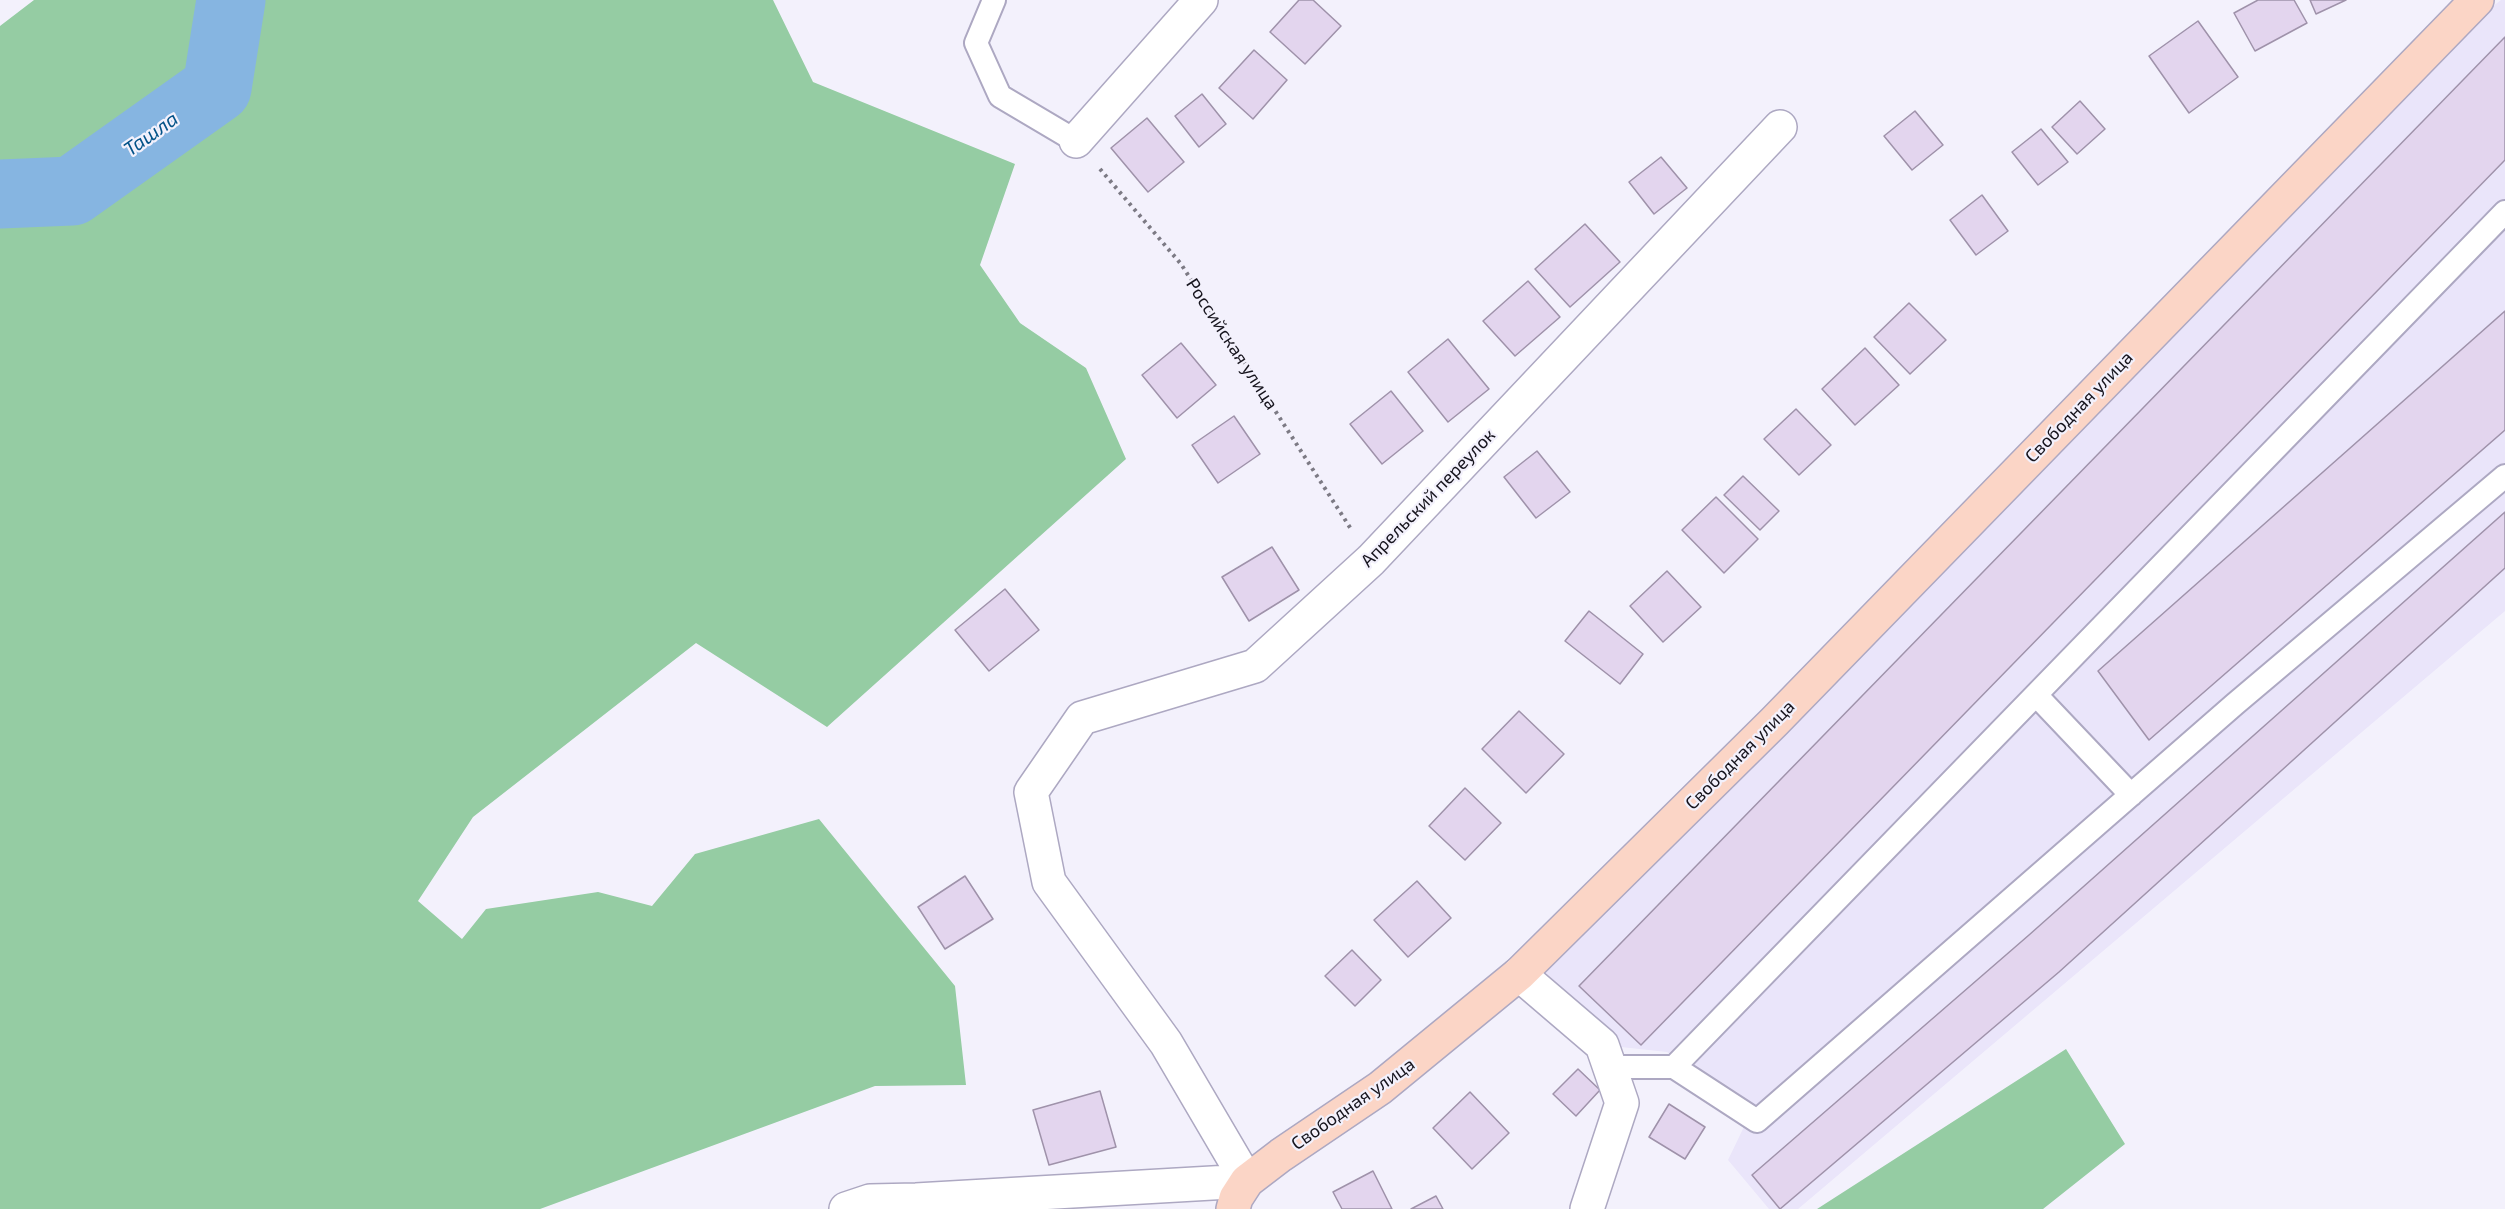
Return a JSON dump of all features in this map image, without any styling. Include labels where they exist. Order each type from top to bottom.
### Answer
[{"type":"street","points":[[1076,141],[1201,0]]},
{"type":"street","name":"Свободная улица","points":[[1240,1195],[1281,1155],[1380,1088],[1519,974],[1774,722],[2477,0]]},
{"type":"street","name":"Апрельский переулок","points":[[1240,1195],[1166,1043],[1049,882],[1031,792],[1082,718],[1255,666],[1371,560],[1780,127]]},
{"type":"street","points":[[1519,974],[1602,1045],[1622,1103],[1587,1209]]},
{"type":"street","points":[[846,1209],[870,1201],[1240,1195]]},
{"type":"lane","points":[[994,0],[976,43],[1000,96],[1076,141]]},
{"type":"lane","points":[[1674,1067],[2505,212]]},
{"type":"lane","points":[[1610,1067],[1674,1067],[1757,1120],[2131,795],[2505,476]]},
{"type":"lane","points":[[2037,696],[2131,795]]},
{"type":"path","name":"Российская улица","points":[[1076,141],[1181,264],[1371,560]]},
{"type":"shaded area","points":[[2501,0],[2505,0],[2505,611],[1798,1209],[1769,1209],[1728,1160],[1753,1108],[1667,1052],[1621,1047],[1545,972],[2482,15]]},
{"type":"green space","points":[[34,0],[773,0],[813,82],[1015,164],[980,265],[1020,323],[1086,368],[1126,459],[827,727],[696,643],[473,817],[418,901],[462,939],[486,909],[598,892],[652,906],[695,854],[819,819],[955,986],[966,1085],[875,1086],[540,1209],[0,1209],[0,26]]},
{"type":"green space","points":[[2066,1049],[2125,1144],[2043,1209],[1817,1209]]},
{"type":"building","points":[[1299,0],[1313,0],[1341,26],[1305,64],[1270,32]]},
{"type":"building","points":[[2258,0],[2294,0],[2307,23],[2255,51],[2234,13]]},
{"type":"building","points":[[2310,0],[2346,0],[2316,14]]},
{"type":"building","points":[[2198,21],[2238,77],[2189,113],[2149,56]]},
{"type":"building","points":[[2505,37],[2505,160],[1641,1045],[1579,986]]},
{"type":"building","points":[[1254,50],[1287,80],[1253,119],[1219,88]]},
{"type":"building","points":[[1202,94],[1226,124],[1199,147],[1175,116]]},
{"type":"building","points":[[2080,101],[2105,129],[2077,154],[2052,127]]},
{"type":"building","points":[[1915,111],[1943,145],[1912,170],[1884,136]]},
{"type":"building","points":[[1147,118],[1184,162],[1148,192],[1111,148]]},
{"type":"building","points":[[2041,129],[2068,162],[2038,185],[2012,152]]},
{"type":"building","points":[[1661,157],[1687,188],[1654,214],[1629,182]]},
{"type":"building","points":[[1982,195],[2008,231],[1976,255],[1950,220]]},
{"type":"building","points":[[1585,224],[1620,262],[1570,307],[1535,269]]},
{"type":"building","points":[[1528,281],[1560,317],[1515,356],[1483,321]]},
{"type":"building","points":[[1909,303],[1946,340],[1910,374],[1874,337]]},
{"type":"building","points":[[2505,311],[2505,430],[2149,740],[2098,671]]},
{"type":"building","points":[[1448,339],[1489,389],[1448,422],[1408,372]]},
{"type":"building","points":[[1181,343],[1216,385],[1177,418],[1142,375]]},
{"type":"building","points":[[1865,348],[1899,385],[1855,425],[1822,389]]},
{"type":"building","points":[[1391,391],[1423,431],[1382,464],[1350,424]]},
{"type":"building","points":[[1796,409],[1831,445],[1799,475],[1764,439]]},
{"type":"building","points":[[1234,416],[1260,454],[1218,483],[1192,445]]},
{"type":"building","points":[[1537,451],[1570,492],[1536,518],[1504,477]]},
{"type":"building","points":[[1743,476],[1779,511],[1760,530],[1724,495]]},
{"type":"building","points":[[1716,497],[1758,539],[1724,573],[1682,530]]},
{"type":"building","points":[[2505,512],[2505,568],[2059,972],[1780,1209],[1752,1175],[2029,935]]},
{"type":"building","points":[[1272,547],[1299,590],[1249,621],[1222,577]]},
{"type":"building","points":[[1667,571],[1701,607],[1663,642],[1630,606]]},
{"type":"building","points":[[1005,589],[1039,630],[989,671],[955,630]]},
{"type":"building","points":[[1589,611],[1643,654],[1620,684],[1565,641]]},
{"type":"building","points":[[1519,711],[1564,754],[1526,793],[1482,749]]},
{"type":"building","points":[[1465,788],[1501,823],[1465,860],[1429,826]]},
{"type":"building","points":[[965,876],[993,919],[945,949],[918,907]]},
{"type":"building","points":[[1417,881],[1451,918],[1408,957],[1374,920]]},
{"type":"building","points":[[1352,950],[1381,980],[1355,1006],[1325,976]]},
{"type":"building","points":[[1578,1069],[1600,1090],[1576,1116],[1553,1094]]},
{"type":"building","points":[[1100,1091],[1116,1147],[1049,1165],[1033,1110]]},
{"type":"building","points":[[1470,1092],[1509,1133],[1472,1169],[1433,1128]]},
{"type":"building","points":[[1669,1104],[1705,1127],[1685,1159],[1649,1137]]},
{"type":"building","points":[[1373,1171],[1392,1209],[1342,1209],[1333,1192]]},
{"type":"building","points":[[1436,1196],[1443,1209],[1411,1209]]},
{"type":"waterway","name":"Ташла","points":[[0,194],[72,191],[217,88],[231,0]]}]
